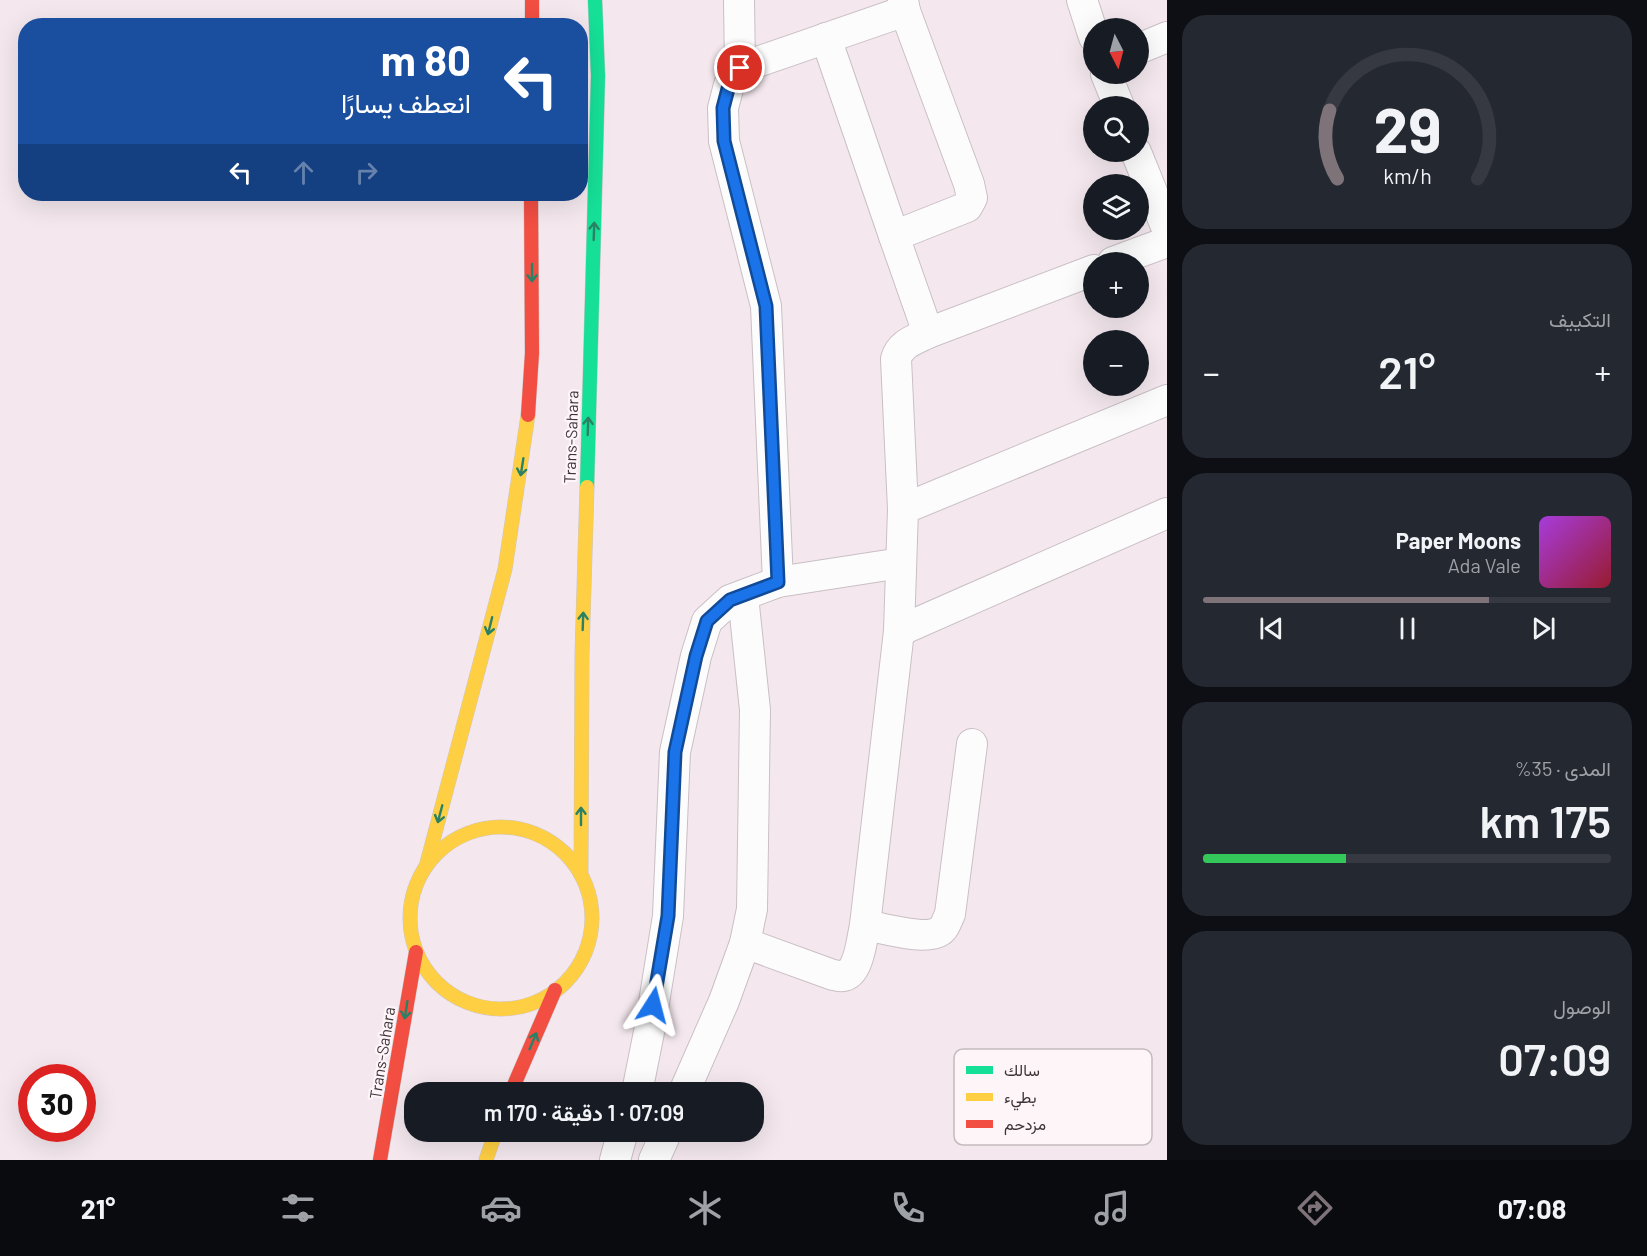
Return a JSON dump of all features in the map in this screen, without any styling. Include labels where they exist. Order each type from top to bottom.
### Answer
[{"type":"highway","points":[[532,0],[532,18]]},
{"type":"highway","name":"Trans-Sahara","points":[[581,874],[582,654],[598,76],[595,0]]},
{"type":"highway","points":[[427,863],[450,842],[479,829],[510,826],[540,835],[564,851],[581,874],[591,902],[591,930],[583,958],[566,982],[543,998],[515,1008],[486,1008],[456,998],[432,978],[416,952],[409,921],[413,890],[427,863],[505,569],[528,432],[532,353],[531,201]]},
{"type":"highway","name":"Trans-Sahara","points":[[380,1160],[416,952]]},
{"type":"highway","points":[[515,1082],[555,990]]},
{"type":"highway","points":[[486,1160],[492,1142]]},
{"type":"street","points":[[739,0],[740,68],[729,85],[723,108],[724,141],[766,306],[778,582]]},
{"type":"street","points":[[1082,0],[1088,18]]},
{"type":"street","points":[[740,68],[826,38],[904,5],[969,184],[972,198],[967,207],[894,236]]},
{"type":"street","points":[[826,38],[928,333]]},
{"type":"street","points":[[1149,45],[1167,38]]},
{"type":"street","points":[[1140,162],[1167,229]]},
{"type":"street","points":[[1140,252],[1167,242]]},
{"type":"street","points":[[745,944],[833,975],[843,976],[850,973],[857,963],[865,925],[899,631],[903,509],[896,359],[898,350],[928,333],[1083,274]]},
{"type":"street","points":[[903,509],[1167,400]]},
{"type":"street","points":[[899,631],[1167,513]]},
{"type":"street","points":[[639,1082],[668,916],[675,752],[696,656],[707,621],[730,600],[778,582],[901,563]]},
{"type":"street","points":[[688,1082],[724,1001],[745,944],[752,909],[755,710],[743,596]]},
{"type":"street","points":[[865,925],[918,935],[931,935],[942,930],[950,915],[972,744]]},
{"type":"street","points":[[615,1160],[620,1142]]},
{"type":"street","points":[[654,1160],[662,1142]]},
{"type":"traffic: fast","points":[[587,487],[598,76],[595,0]]},
{"type":"traffic: slow","points":[[427,863],[505,569],[528,415]]},
{"type":"traffic: slow","points":[[581,875],[582,654],[587,487]]},
{"type":"traffic: slow","points":[[501,827],[536,834],[565,854],[585,883],[592,918],[585,953],[565,982],[536,1002],[501,1009],[466,1002],[437,982],[417,953],[410,918],[417,883],[437,854],[466,834],[501,827]]},
{"type":"traffic: slow","points":[[486,1160],[492,1142]]},
{"type":"traffic: jam","points":[[532,0],[532,18]]},
{"type":"traffic: jam","points":[[528,415],[532,353],[531,201]]},
{"type":"traffic: jam","points":[[380,1160],[416,952]]},
{"type":"traffic: jam","points":[[515,1082],[555,990]]},
{"type":"route","points":[[653,1005],[668,916],[675,752],[696,656],[707,621],[730,600],[778,582],[766,306],[724,141],[723,108],[729,85],[740,68]]}]
